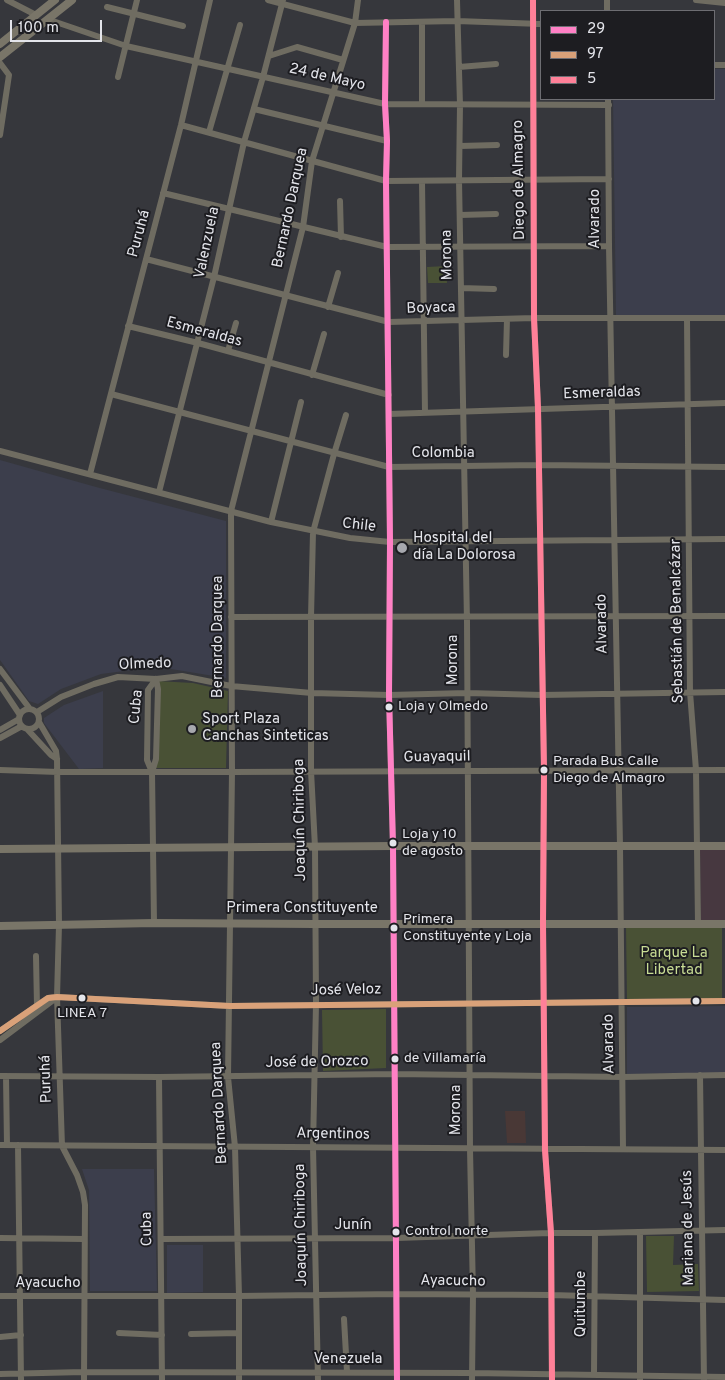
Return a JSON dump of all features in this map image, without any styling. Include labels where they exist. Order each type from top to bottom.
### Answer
[{"type":"main road","points":[[0,44],[55,0]]},
{"type":"main road","points":[[0,57],[72,0]]},
{"type":"main road","points":[[0,849],[725,846]]},
{"type":"main road","name":"Primera Constituyente","points":[[0,926],[154,923],[725,924]]},
{"type":"street","points":[[7,0],[36,15]]},
{"type":"street","points":[[118,77],[137,0]]},
{"type":"street","name":"Puruhá","points":[[90,474],[181,124],[210,0]]},
{"type":"street","points":[[268,0],[282,2],[354,23],[458,22],[540,24]]},
{"type":"street","name":"Bernardo Darquea","points":[[239,1380],[235,1147],[228,1077],[232,772],[232,512],[303,227],[312,161],[354,23],[358,0]]},
{"type":"street","name":"Morona","points":[[457,0],[467,616],[468,923],[473,1294],[472,1376]]},
{"type":"street","name":"Diego de Almagro","points":[[533,0],[533,246],[542,618],[544,1002],[546,1150],[551,1233],[552,1377]]},
{"type":"street","points":[[700,0],[725,3]]},
{"type":"street","name":"Valenzuela","points":[[159,492],[198,343],[244,142],[269,56],[282,2]]},
{"type":"street","points":[[108,7],[183,26]]},
{"type":"street","name":"24 de Mayo","points":[[48,19],[126,46],[385,104],[532,105],[608,102]]},
{"type":"street","points":[[386,22],[386,247],[390,542],[389,695],[394,923],[397,1380]]},
{"type":"street","points":[[422,23],[422,104]]},
{"type":"street","points":[[209,132],[240,26]]},
{"type":"street","points":[[269,56],[297,47],[343,60]]},
{"type":"street","points":[[0,63],[9,75],[0,135]]},
{"type":"street","points":[[459,67],[496,64]]},
{"type":"street","name":"Alvarado","points":[[608,102],[623,1148]]},
{"type":"street","points":[[254,109],[322,127],[387,141]]},
{"type":"street","points":[[181,124],[386,181],[609,179]]},
{"type":"street","points":[[460,146],[497,145]]},
{"type":"street","points":[[422,181],[425,413]]},
{"type":"street","points":[[163,193],[386,247],[609,246]]},
{"type":"street","points":[[340,201],[341,237]]},
{"type":"street","points":[[460,215],[496,214]]},
{"type":"street","name":"Boyaca","points":[[146,259],[388,322],[534,318],[725,318]]},
{"type":"street","points":[[328,307],[338,273]]},
{"type":"street","points":[[461,288],[494,289]]},
{"type":"street","name":"Sebastián de Benalcázar","points":[[687,318],[690,692],[696,770],[695,847],[698,924]]},
{"type":"street","points":[[506,355],[507,319]]},
{"type":"street","points":[[228,351],[236,323]]},
{"type":"street","name":"Esmeraldas","points":[[128,326],[389,395]]},
{"type":"street","points":[[312,374],[324,334]]},
{"type":"street","name":"Colombia","points":[[111,394],[389,467],[725,467]]},
{"type":"street","points":[[272,522],[301,402]]},
{"type":"street","name":"Esmeraldas","points":[[389,414],[463,410],[725,403]]},
{"type":"street","name":"Joaquín Chiriboga","points":[[318,1380],[313,1147],[316,1004],[311,771],[311,617],[314,532],[346,415]]},
{"type":"street","name":"Chile","points":[[0,451],[272,522],[350,538],[390,542],[725,539]]},
{"type":"street","points":[[231,617],[467,616],[542,618],[616,615],[725,616]]},
{"type":"street","points":[[0,669],[30,709],[37,712],[39,722],[34,727],[22,722],[0,730]]},
{"type":"street","name":"Olmedo","points":[[37,712],[61,697],[94,684],[118,678],[156,679],[182,676],[231,686],[312,693],[542,695],[725,692]]},
{"type":"street","name":"Cuba","points":[[154,923],[152,772],[156,759],[158,689],[156,679]]},
{"type":"street","points":[[0,685],[22,722],[51,755],[57,759]]},
{"type":"street","points":[[0,738],[22,722],[24,710],[30,709]]},
{"type":"street","name":"Puruhá","points":[[39,722],[56,751],[58,772],[59,925],[57,997],[59,1077],[62,1146],[77,1175],[85,1205],[84,1380]]},
{"type":"street","name":"Guayaquil","points":[[0,770],[58,772],[391,772],[467,770],[725,770]]},
{"type":"street","points":[[36,956],[37,1006]]},
{"type":"street","points":[[0,1031],[48,998],[57,997]]},
{"type":"street","points":[[0,1040],[57,997]]},
{"type":"street","name":"José Veloz","points":[[57,997],[230,1006],[394,1003],[725,1002]]},
{"type":"street","name":"José de Orozco","points":[[3,1076],[228,1077],[314,1074],[470,1074],[623,1077],[725,1075]]},
{"type":"street","name":"Mariana de Jesús","points":[[700,1075],[704,1379]]},
{"type":"street","points":[[3,1076],[4,1145]]},
{"type":"street","name":"Cuba","points":[[158,1077],[162,1380]]},
{"type":"street","name":"Argentinos","points":[[4,1145],[725,1150]]},
{"type":"street","points":[[18,1145],[21,1377]]},
{"type":"street","name":"Junín","points":[[161,1239],[396,1238],[725,1230]]},
{"type":"street","points":[[640,1232],[640,1378]]},
{"type":"street","name":"Quitumbe","points":[[594,1374],[595,1233]]},
{"type":"street","points":[[0,1238],[84,1238]]},
{"type":"street","name":"Ayacucho","points":[[0,1296],[473,1294],[725,1300]]},
{"type":"street","points":[[344,1319],[347,1372]]},
{"type":"street","points":[[119,1333],[162,1335]]},
{"type":"street","points":[[191,1334],[239,1333]]},
{"type":"street","points":[[0,1337],[21,1335]]},
{"type":"street","name":"Venezuela","points":[[0,1374],[21,1377],[84,1372],[397,1372],[472,1376],[552,1377],[594,1374],[640,1378],[704,1379],[725,1377]]},
{"type":"shaded area","points":[[715,69],[725,69],[725,315],[616,315],[613,100],[715,100]]},
{"type":"shaded area","points":[[0,460],[226,521],[226,678],[171,669],[140,669],[101,674],[61,689],[38,704],[29,701],[0,660]]},
{"type":"shaded area","points":[[103,691],[103,768],[79,769],[44,723],[44,718],[64,705]]},
{"type":"shaded area","points":[[700,849],[725,849],[725,922],[701,922]]},
{"type":"shaded area","points":[[725,1006],[725,1073],[627,1074],[627,1007]]},
{"type":"shaded area","points":[[505,1111],[525,1111],[526,1143],[507,1143]]},
{"type":"shaded area","points":[[82,1169],[154,1169],[157,1291],[90,1291],[89,1190]]},
{"type":"shaded area","points":[[167,1245],[203,1245],[203,1292],[167,1293]]},
{"type":"green space","points":[[446,266],[447,283],[428,283],[427,267]]},
{"type":"green space","name":"Sport Plaza Canchas Sinteticas","points":[[157,681],[193,683],[228,691],[226,768],[156,768]]},
{"type":"green space","name":"Parque La Libertad","points":[[626,927],[722,928],[722,998],[627,999]]},
{"type":"green space","points":[[386,1009],[386,1068],[323,1071],[322,1010]]},
{"type":"green space","points":[[646,1236],[674,1236],[673,1265],[698,1264],[699,1291],[647,1292]]},
{"type":"transit line","name":"5","points":[[533,0],[534,318],[538,408],[544,770],[545,1150],[551,1233],[552,1380]]},
{"type":"transit line","name":"29","points":[[386,22],[385,104],[387,141],[390,542],[389,695],[393,846],[397,1380]]},
{"type":"transit line","name":"97","points":[[0,1031],[48,998],[57,997],[230,1006],[725,1001]]},
{"type":"place","name":"Hospital del día La Dolorosa","points":[[402,548]]},
{"type":"place","name":"Loja y Olmedo","points":[[389,707]]},
{"type":"place","name":"Sport Plaza Canchas Sinteticas","points":[[192,729]]},
{"type":"place","name":"Parada Bus Calle Diego de Almagro","points":[[544,770]]},
{"type":"place","name":"Loja y 10 de agosto","points":[[393,843]]},
{"type":"place","name":"Primera Constituyente y Loja","points":[[394,928]]},
{"type":"place","name":"LINEA 7","points":[[82,998]]},
{"type":"place","name":"de Villamaría","points":[[395,1059]]},
{"type":"place","name":"Control norte","points":[[396,1232]]}]
